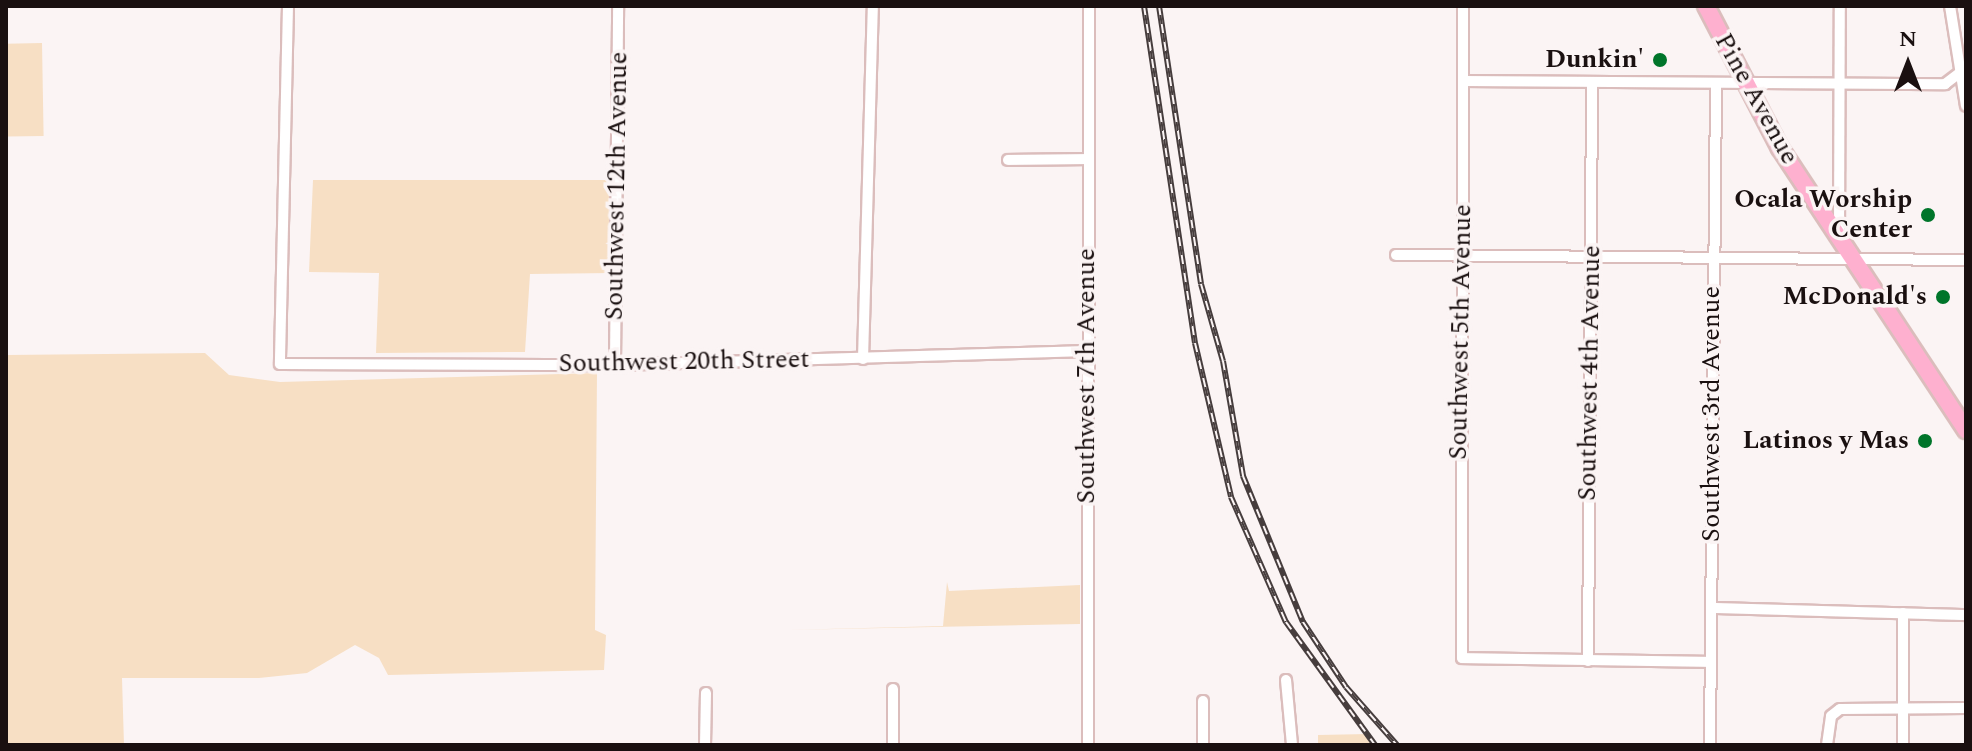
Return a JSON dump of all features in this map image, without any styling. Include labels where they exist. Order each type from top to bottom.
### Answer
[{"type":"highway","name":"Pine Avenue","points":[[1706,6],[1743,83],[1853,259],[1966,430]]},
{"type":"street","name":"Southwest 20th Street","points":[[288,6],[280,364],[615,365],[1088,351]]},
{"type":"street","name":"Southwest 12th Avenue","points":[[615,365],[618,6]]},
{"type":"street","points":[[863,359],[873,6]]},
{"type":"street","name":"Southwest 7th Avenue","points":[[1088,745],[1089,6]]},
{"type":"street","name":"Southwest 5th Avenue","points":[[1463,6],[1462,658],[1588,661]]},
{"type":"street","points":[[1839,237],[1840,6]]},
{"type":"street","points":[[1950,6],[1963,70],[1966,106]]},
{"type":"street","points":[[1464,81],[1945,84],[1963,70]]},
{"type":"street","name":"Southwest 3rd Avenue","points":[[1710,745],[1716,83]]},
{"type":"street","name":"Southwest 4th Avenue","points":[[1588,661],[1592,84]]},
{"type":"street","points":[[1008,160],[1087,159]]},
{"type":"street","points":[[1396,255],[1966,260]]},
{"type":"street","points":[[1712,608],[1966,615]]},
{"type":"street","points":[[1903,613],[1903,745]]},
{"type":"street","points":[[1588,661],[1711,662]]},
{"type":"street","points":[[1286,680],[1292,745]]},
{"type":"street","points":[[893,689],[893,745]]},
{"type":"street","points":[[705,745],[706,693]]},
{"type":"street","points":[[1203,701],[1203,745]]},
{"type":"street","points":[[1827,745],[1831,716],[1840,709],[1966,708]]},
{"type":"shaded area","points":[[42,43],[44,136],[8,137],[6,44]]},
{"type":"shaded area","points":[[313,180],[615,180],[612,273],[530,274],[525,352],[376,353],[379,273],[309,272]]},
{"type":"shaded area","points":[[205,353],[229,375],[280,382],[597,373],[595,630],[606,635],[604,670],[388,675],[379,658],[355,645],[307,673],[259,678],[122,678],[124,745],[6,745],[6,355]]},
{"type":"shaded area","points":[[947,582],[949,591],[1080,585],[1080,624],[787,630],[943,626]]},
{"type":"shaded area","points":[[1368,734],[1378,745],[1318,745],[1318,735]]},
{"type":"railway","points":[[1144,6],[1195,343],[1231,497],[1286,622],[1375,745]]},
{"type":"railway","points":[[1159,6],[1201,284],[1223,361],[1243,476],[1303,622],[1346,687],[1397,745]]},
{"type":"place","name":"Dunkin'","points":[[1660,60]]},
{"type":"place","name":"Ocala Worship Center","points":[[1928,215]]},
{"type":"place","name":"McDonald's","points":[[1943,297]]},
{"type":"place","name":"Latinos y Mas","points":[[1925,441]]}]
